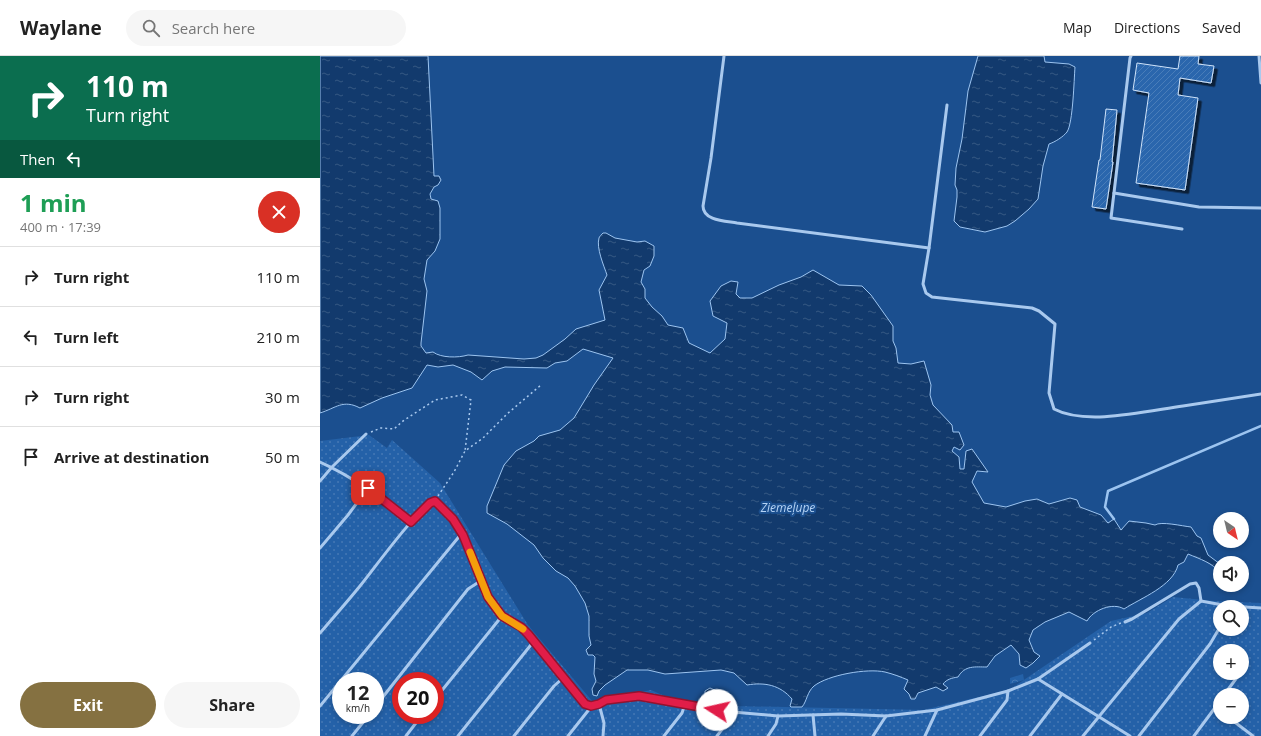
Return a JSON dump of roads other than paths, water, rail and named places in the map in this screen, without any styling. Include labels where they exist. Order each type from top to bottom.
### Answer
[{"type":"lane","points":[[724,56],[711,158],[703,206],[703,210],[706,215],[737,223],[929,248]]},
{"type":"lane","points":[[1131,56],[1111,218],[1182,229]]},
{"type":"lane","points":[[1259,56],[1261,83]]},
{"type":"lane","points":[[947,105],[923,284],[926,293],[932,297],[1032,308],[1055,324],[1050,393],[1054,409],[1063,414],[1088,417],[1137,414],[1261,394]]},
{"type":"lane","points":[[1114,193],[1199,207],[1261,208]]},
{"type":"lane","points":[[320,481],[332,467],[366,434]]},
{"type":"lane","points":[[320,462],[332,467],[368,488],[411,522]]},
{"type":"lane","points":[[320,548],[348,515],[368,488]]},
{"type":"lane","points":[[320,633],[359,588],[411,522],[430,503],[435,501],[453,519],[462,533],[488,597],[502,616],[521,627],[585,704],[591,706],[606,700],[639,696],[732,712],[778,716],[841,714],[886,716],[938,710],[1008,691],[1038,679],[1090,643]]},
{"type":"lane","points":[[320,706],[462,533]]},
{"type":"lane","points":[[384,696],[468,589],[482,580]]},
{"type":"lane","points":[[1125,622],[1190,584],[1196,583],[1199,588],[1201,601]]},
{"type":"lane","points":[[1201,601],[1213,604]]},
{"type":"lane","points":[[1083,736],[1179,619],[1201,601]]},
{"type":"lane","points":[[1249,608],[1261,608]]},
{"type":"lane","points":[[444,688],[502,616]]},
{"type":"lane","points":[[1139,736],[1215,636]]},
{"type":"lane","points":[[458,736],[534,641]]},
{"type":"lane","points":[[514,736],[554,686],[563,678]]},
{"type":"lane","points":[[1038,679],[1130,736]]},
{"type":"lane","points":[[980,736],[1007,700],[1008,691]]},
{"type":"lane","points":[[1030,736],[1062,694]]},
{"type":"lane","points":[[599,704],[604,722],[603,736]]},
{"type":"lane","points":[[664,736],[682,713],[686,704]]},
{"type":"lane","points":[[568,736],[591,706]]},
{"type":"lane","points":[[925,736],[938,710]]},
{"type":"lane","points":[[1194,736],[1213,710]]},
{"type":"lane","points":[[717,736],[726,724],[732,712]]},
{"type":"lane","points":[[812,715],[815,736]]},
{"type":"lane","points":[[768,736],[776,724],[778,716]]},
{"type":"lane","points":[[873,736],[886,716]]},
{"type":"lane","points":[[352,736],[362,724]]},
{"type":"lane","points":[[406,736],[415,724]]},
{"type":"lane","points":[[1237,724],[1253,736]]},
{"type":"water","name":"Ziemeļupe","points":[[320,56],[428,56],[434,176],[439,176],[441,180],[430,194],[431,199],[438,201],[440,208],[440,239],[435,251],[427,260],[424,279],[427,291],[421,346],[426,353],[433,352],[450,357],[468,355],[524,359],[536,358],[543,355],[576,329],[605,320],[599,290],[607,275],[598,242],[603,233],[615,238],[637,242],[645,241],[654,246],[654,256],[650,266],[644,270],[641,282],[645,289],[645,298],[662,316],[668,325],[683,328],[689,343],[710,353],[725,339],[727,323],[713,316],[710,301],[721,286],[731,281],[738,282],[736,294],[740,298],[752,298],[779,285],[801,277],[813,270],[839,285],[862,286],[871,295],[893,326],[893,341],[896,348],[898,363],[911,364],[924,361],[931,385],[930,395],[933,405],[952,425],[953,432],[959,432],[964,445],[960,450],[954,447],[952,451],[959,457],[960,469],[964,469],[966,451],[972,449],[988,472],[977,471],[972,482],[984,503],[1006,507],[1037,499],[1049,504],[1070,498],[1077,500],[1080,507],[1101,515],[1108,523],[1114,519],[1121,530],[1129,521],[1155,525],[1167,524],[1191,527],[1197,536],[1201,538],[1208,555],[1213,559],[1213,567],[1188,554],[1184,562],[1178,565],[1170,579],[1156,591],[1124,609],[1114,606],[1104,608],[1090,617],[1087,621],[1069,612],[1045,622],[1033,630],[1029,640],[1034,652],[1040,656],[1026,668],[1020,665],[1019,654],[1011,645],[995,656],[987,667],[974,667],[964,670],[958,677],[950,679],[943,684],[948,688],[943,691],[936,687],[918,693],[915,699],[911,699],[909,694],[904,689],[908,680],[877,671],[848,673],[820,682],[812,688],[802,707],[791,707],[792,699],[782,690],[766,684],[747,685],[734,673],[721,670],[665,674],[648,670],[627,670],[605,685],[599,691],[597,696],[593,695],[592,689],[596,681],[594,674],[595,657],[593,655],[588,655],[586,650],[591,645],[589,636],[589,616],[585,603],[575,586],[568,578],[556,571],[543,558],[534,545],[507,524],[487,513],[487,506],[504,465],[516,451],[534,441],[539,436],[560,430],[574,418],[594,385],[613,358],[583,349],[567,361],[555,363],[547,368],[505,367],[492,371],[482,380],[471,372],[453,365],[438,367],[427,365],[412,388],[382,398],[360,408],[354,405],[344,404],[320,413]]},
{"type":"water","points":[[978,56],[1044,56],[1045,62],[1069,64],[1075,67],[1071,120],[1067,132],[1056,141],[1049,144],[1043,166],[1038,199],[1029,209],[1007,226],[985,232],[960,227],[954,221],[957,197],[955,185],[956,168],[962,139],[968,91]]},
{"type":"water","points":[[710,688],[722,694],[708,698],[705,695],[705,691]]},
{"type":"waterway","points":[[1114,519],[1105,507],[1108,491],[1261,426]]}]
